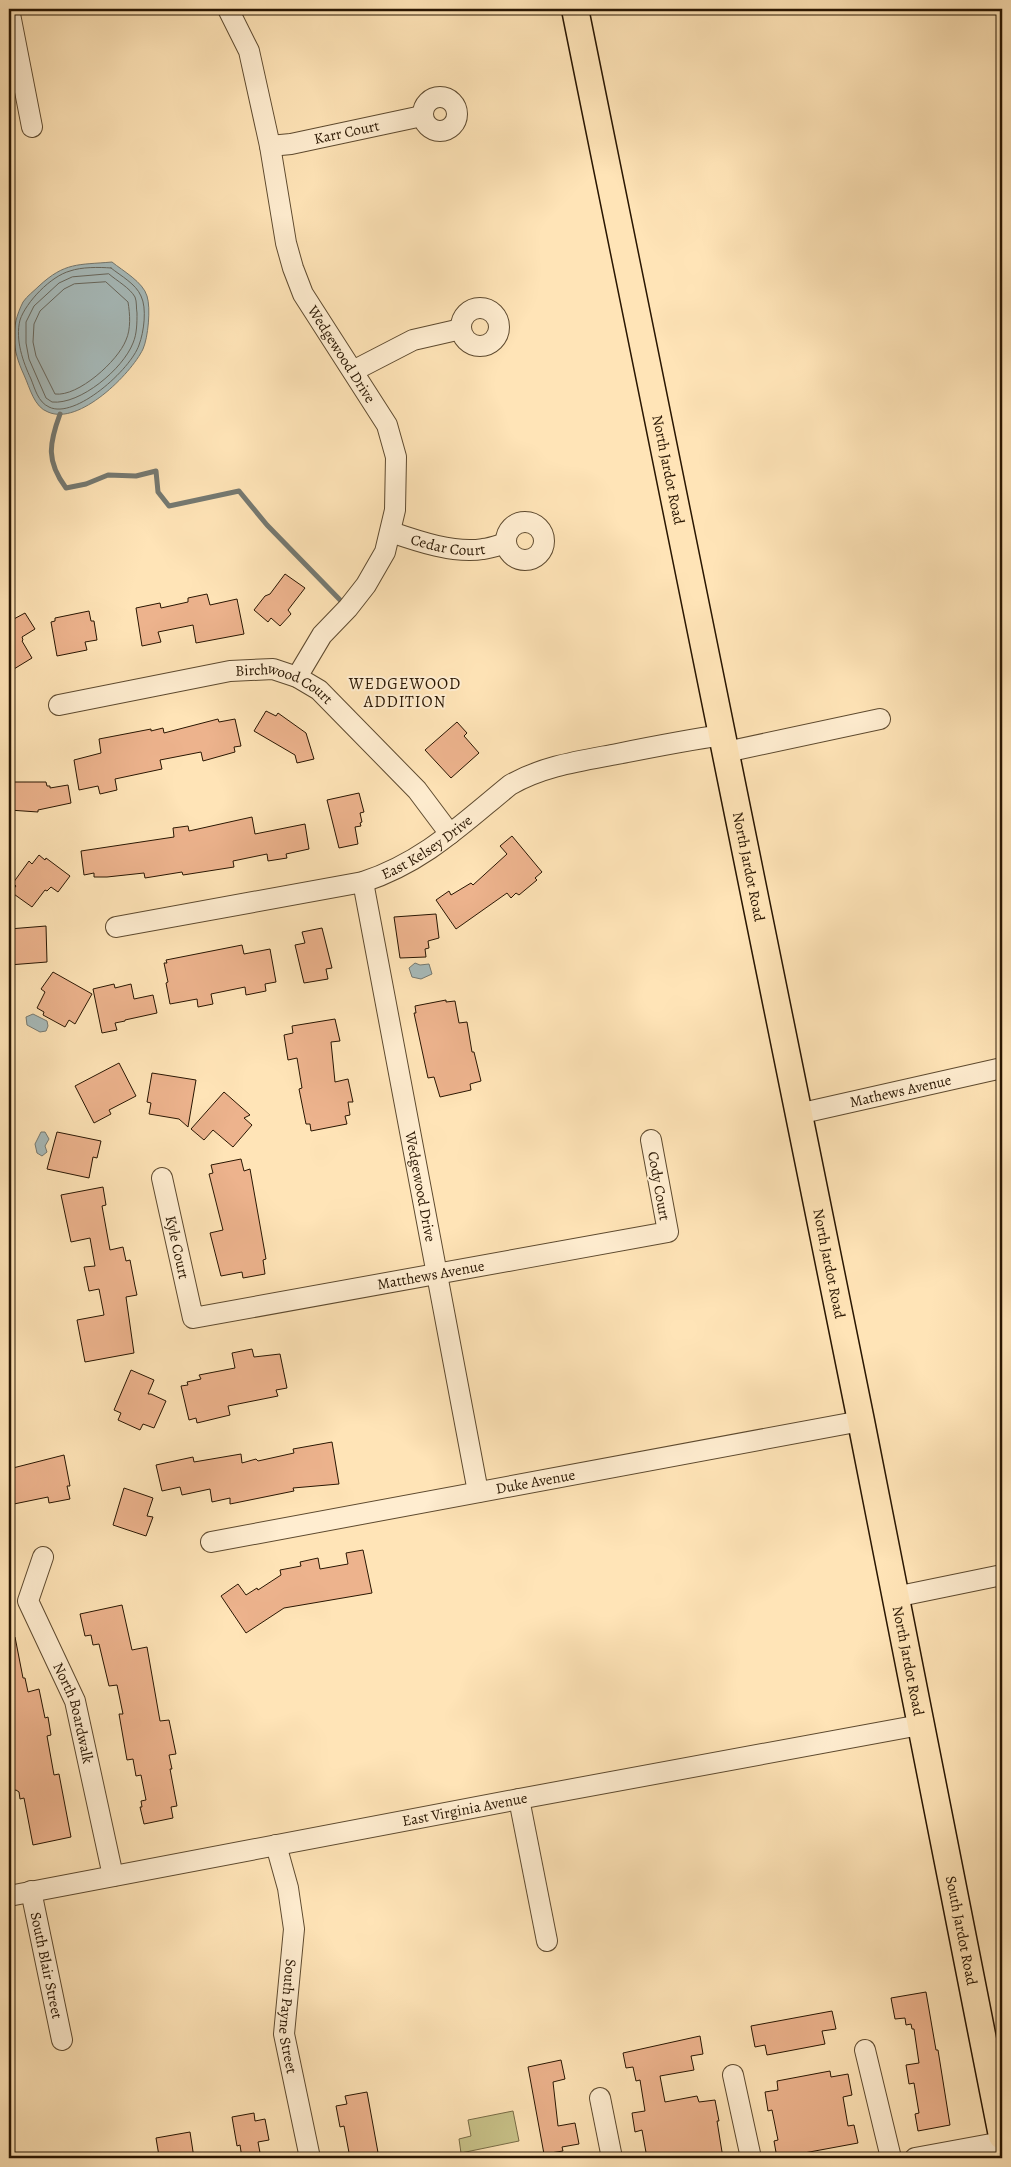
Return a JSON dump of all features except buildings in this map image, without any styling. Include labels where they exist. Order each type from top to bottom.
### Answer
[{"type":"main road","name":"North Jardot Road","points":[[575,9],[861,1421],[920,1725]]},
{"type":"main road","name":"South Jardot Road","points":[[920,1725],[1002,2136]]},
{"type":"street","points":[[10,9],[32,127]]},
{"type":"street","name":"Wedgewood Drive","points":[[228,9],[249,51],[270,146],[286,243],[293,268],[303,294],[387,425],[392,441],[396,473],[395,510],[385,552],[377,568],[348,608],[322,635],[298,677]]},
{"type":"street","name":"Karr Court","points":[[270,146],[291,144],[422,116]]},
{"type":"street","points":[[353,371],[412,340],[461,329]]},
{"type":"street","name":"Cedar Court","points":[[391,532],[440,546],[469,550],[482,550],[506,543]]},
{"type":"street","name":"Birchwood Court","points":[[59,705],[230,671],[273,669],[298,677],[319,690],[417,790],[450,834]]},
{"type":"street","name":"East Kelsey Drive","points":[[116,926],[363,882],[382,876],[418,858],[510,785],[539,771],[674,743],[724,744],[880,719]]},
{"type":"street","name":"Wedgewood Drive","points":[[363,882],[478,1492]]},
{"type":"street","name":"Mathews Avenue","points":[[798,1114],[1002,1068]]},
{"type":"street","name":"Cody Court","points":[[651,1140],[668,1232]]},
{"type":"street","name":"Kyle Court","points":[[162,1178],[193,1318]]},
{"type":"street","name":"Matthews Avenue","points":[[193,1318],[668,1232]]},
{"type":"street","name":"Duke Avenue","points":[[211,1542],[861,1421]]},
{"type":"street","name":"North Boardwalk","points":[[43,1557],[28,1601],[75,1701],[113,1876]]},
{"type":"street","points":[[894,1597],[1002,1575]]},
{"type":"street","name":"East Virginia Avenue","points":[[9,1896],[276,1844],[920,1725]]},
{"type":"street","points":[[519,1799],[547,1942]]},
{"type":"street","name":"South Payne Street","points":[[276,1844],[288,1888],[294,1929],[290,1990],[284,2034],[310,2158]]},
{"type":"street","name":"South Blair Street","points":[[31,1891],[62,2040]]},
{"type":"street","points":[[865,2050],[891,2158]]},
{"type":"street","points":[[733,2075],[751,2158]]},
{"type":"street","points":[[600,2098],[612,2158]]},
{"type":"street","points":[[915,2158],[1002,2142]]},
{"type":"shaded area","points":[[513,2111],[519,2141],[461,2153],[459,2139],[471,2136],[468,2120]]},
{"type":"water","points":[[112,262],[137,281],[147,296],[149,308],[148,323],[143,349],[116,384],[89,405],[74,412],[60,414],[43,410],[33,396],[20,365],[15,347],[14,330],[23,302],[48,278],[65,269],[72,266]]},
{"type":"water","points":[[415,963],[420,965],[429,964],[432,974],[421,979],[412,977],[409,968]]},
{"type":"water","points":[[33,1014],[47,1021],[46,1031],[40,1032],[27,1025],[26,1017]]},
{"type":"water","points":[[41,1132],[45,1132],[49,1139],[45,1146],[47,1152],[42,1156],[37,1153],[35,1144]]},
{"type":"waterway","points":[[60,414],[53,434],[51,452],[55,469],[66,488],[86,484],[108,475],[136,476],[156,471],[158,492],[169,506],[239,491],[267,525],[344,604]]},
{"type":"district","name":"WEDGEWOOD ADDITION","points":[[405,693]]}]
